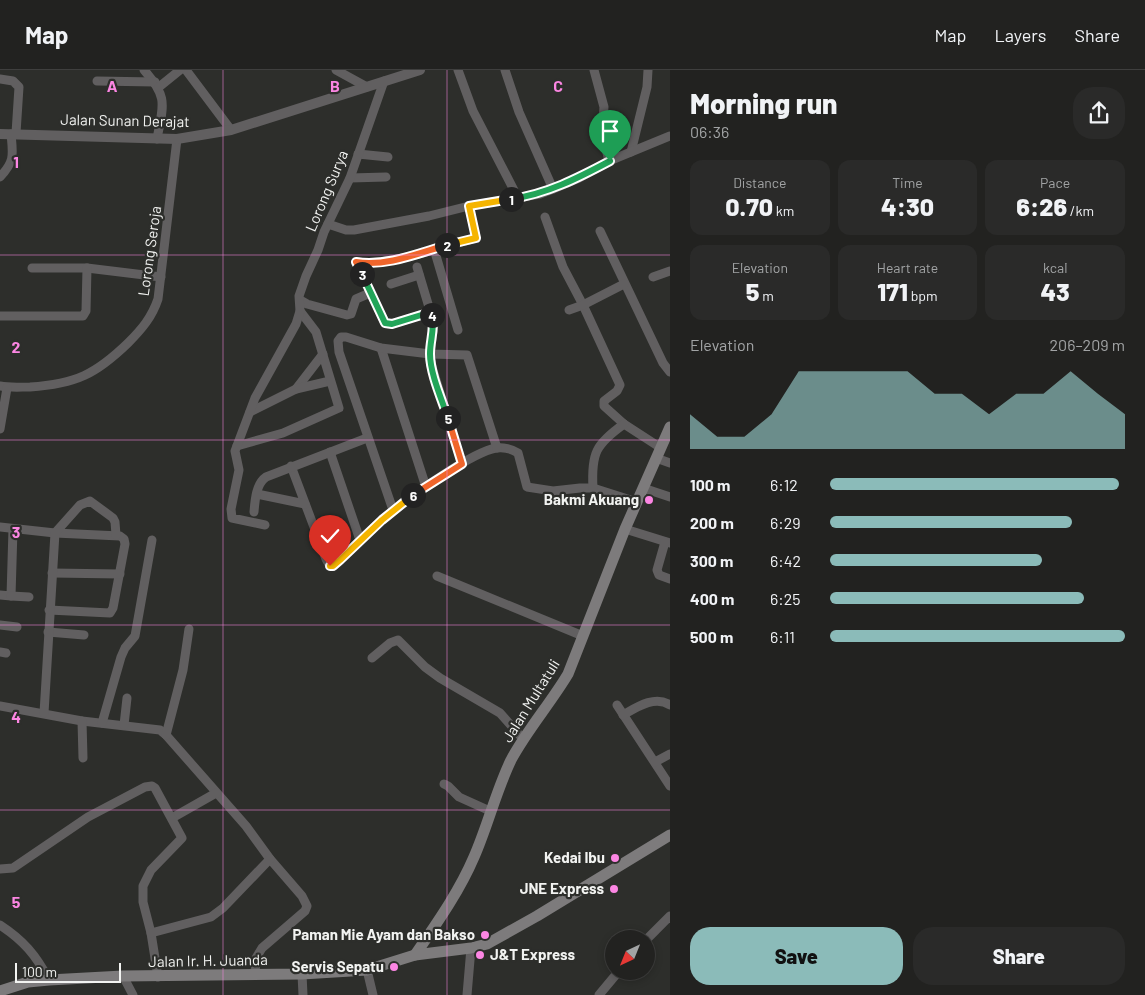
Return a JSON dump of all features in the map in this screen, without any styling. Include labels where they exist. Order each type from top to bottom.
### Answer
[{"type":"main road","name":"Jalan Multatuli","points":[[415,955],[461,884],[475,855],[502,781],[523,739],[568,674],[625,529],[669,430]]},
{"type":"main road","name":"Jalan Ir. H. Juanda","points":[[0,991],[28,982],[49,980],[124,976],[302,974],[367,970],[415,955],[471,948],[487,944],[537,916],[670,835]]},
{"type":"street","points":[[144,70],[162,94],[162,109],[157,139]]},
{"type":"street","points":[[97,81],[157,85],[180,70]]},
{"type":"street","points":[[186,70],[231,130]]},
{"type":"street","points":[[336,70],[367,87]]},
{"type":"street","name":"Jalan Sunan Derajat","points":[[9,134],[177,139],[231,130],[420,70]]},
{"type":"street","points":[[458,70],[474,111],[518,198]]},
{"type":"street","points":[[505,70],[519,112],[553,189]]},
{"type":"street","points":[[594,70],[604,107],[602,133],[610,161]]},
{"type":"street","points":[[631,152],[648,70]]},
{"type":"street","points":[[0,79],[13,81],[19,87],[9,134],[13,154],[12,162],[0,177]]},
{"type":"street","name":"Lorong Surya","points":[[300,312],[299,296],[306,276],[350,178],[384,81]]},
{"type":"street","points":[[328,224],[346,230],[354,230],[430,216],[469,206],[540,194],[579,178],[610,161],[670,136]]},
{"type":"street","name":"Lorong Seroja","points":[[4,387],[43,386],[70,381],[88,375],[107,363],[141,331],[148,321],[158,299],[177,139]]},
{"type":"street","points":[[358,154],[388,158]]},
{"type":"street","points":[[350,178],[386,178]]},
{"type":"street","points":[[431,312],[388,324],[383,321],[356,262],[372,263],[389,260],[476,238],[469,206]]},
{"type":"street","points":[[545,217],[563,267],[620,385],[617,391],[604,402],[604,406],[670,463]]},
{"type":"street","points":[[600,231],[663,363],[670,372]]},
{"type":"street","points":[[434,249],[458,330]]},
{"type":"street","points":[[32,268],[87,268],[161,277]]},
{"type":"street","points":[[0,316],[83,316],[86,311],[87,268]]},
{"type":"street","points":[[391,284],[418,271],[431,312],[434,334],[430,354],[432,367],[462,464]]},
{"type":"street","points":[[653,277],[670,271]]},
{"type":"street","points":[[569,310],[624,284]]},
{"type":"street","points":[[300,300],[307,304],[347,315],[351,314],[356,300],[370,293]]},
{"type":"street","points":[[237,446],[283,433],[339,408],[316,332],[300,312]]},
{"type":"street","points":[[265,525],[234,520],[231,514],[239,470],[235,450],[255,398],[296,324],[300,312]]},
{"type":"street","points":[[393,510],[340,352],[338,341],[341,337],[346,336],[381,348],[430,354],[467,355],[497,448]]},
{"type":"street","points":[[381,348],[426,487]]},
{"type":"street","points":[[296,389],[322,354]]},
{"type":"street","points":[[250,412],[296,389],[330,380]]},
{"type":"street","points":[[0,429],[4,387]]},
{"type":"street","points":[[593,488],[592,471],[597,449],[609,435],[624,424]]},
{"type":"street","points":[[254,512],[257,494],[263,479],[291,466],[368,438]]},
{"type":"street","points":[[291,466],[330,566],[333,566],[340,560],[393,510],[462,464],[497,448],[512,449],[518,453],[527,487],[553,491],[593,488],[637,502]]},
{"type":"street","points":[[330,452],[360,540]]},
{"type":"street","points":[[643,488],[670,497]]},
{"type":"street","points":[[257,494],[305,504]]},
{"type":"street","points":[[44,713],[54,533],[80,505],[90,501],[105,510],[113,518],[116,536]]},
{"type":"street","points":[[0,527],[54,533],[122,536],[125,542],[113,608],[110,613],[49,610]]},
{"type":"street","points":[[11,596],[13,528]]},
{"type":"street","points":[[625,529],[668,542],[657,570],[659,575],[670,579]]},
{"type":"street","points":[[102,722],[121,657],[135,636],[152,540]]},
{"type":"street","points":[[52,573],[120,574]]},
{"type":"street","points":[[437,576],[583,636]]},
{"type":"street","points":[[0,595],[29,597]]},
{"type":"street","points":[[0,625],[17,627]]},
{"type":"street","points":[[166,734],[183,670],[189,630]]},
{"type":"street","points":[[48,632],[84,635]]},
{"type":"street","points":[[372,658],[390,642],[398,640],[425,667],[440,678],[500,713],[523,739]]},
{"type":"street","points":[[124,725],[127,698]]},
{"type":"street","points":[[623,715],[658,701],[670,705]]},
{"type":"street","points":[[616,705],[670,786]]},
{"type":"street","points":[[0,706],[82,721],[160,730],[166,734],[246,826],[308,906],[305,911],[262,948],[256,958],[255,975]]},
{"type":"street","points":[[82,721],[83,758]]},
{"type":"street","points":[[655,762],[670,754]]},
{"type":"street","points":[[444,784],[459,798],[490,811]]},
{"type":"street","points":[[0,869],[13,868],[88,817],[145,787],[155,788],[182,838],[150,870],[143,886],[143,902],[151,933],[158,977]]},
{"type":"street","points":[[172,818],[216,793]]},
{"type":"street","points":[[151,933],[211,917],[223,908],[270,859]]},
{"type":"street","points":[[655,931],[670,916]]},
{"type":"street","points":[[0,925],[26,945],[39,960],[49,980]]},
{"type":"street","points":[[466,995],[471,948]]},
{"type":"street","points":[[367,970],[373,995]]},
{"type":"street","points":[[302,974],[303,995]]},
{"type":"street","points":[[124,976],[133,995]]},
{"type":"street","points":[[603,994],[613,980]]},
{"type":"place","name":"Bakmi Akuang","points":[[649,500]]},
{"type":"place","name":"Kedai Ibu","points":[[615,858]]},
{"type":"place","name":"JNE Express","points":[[614,889]]},
{"type":"place","name":"Paman Mie Ayam dan Bakso","points":[[485,935]]},
{"type":"place","name":"J&T Express","points":[[480,955]]},
{"type":"place","name":"Servis Sepatu","points":[[394,967]]},
{"type":"route","points":[[330,566],[333,566],[340,560],[393,510],[462,464],[432,367],[430,354],[434,324],[431,312],[392,324],[385,323],[356,262],[372,263],[389,260],[476,238],[469,206],[540,194],[579,178],[610,161]]}]
